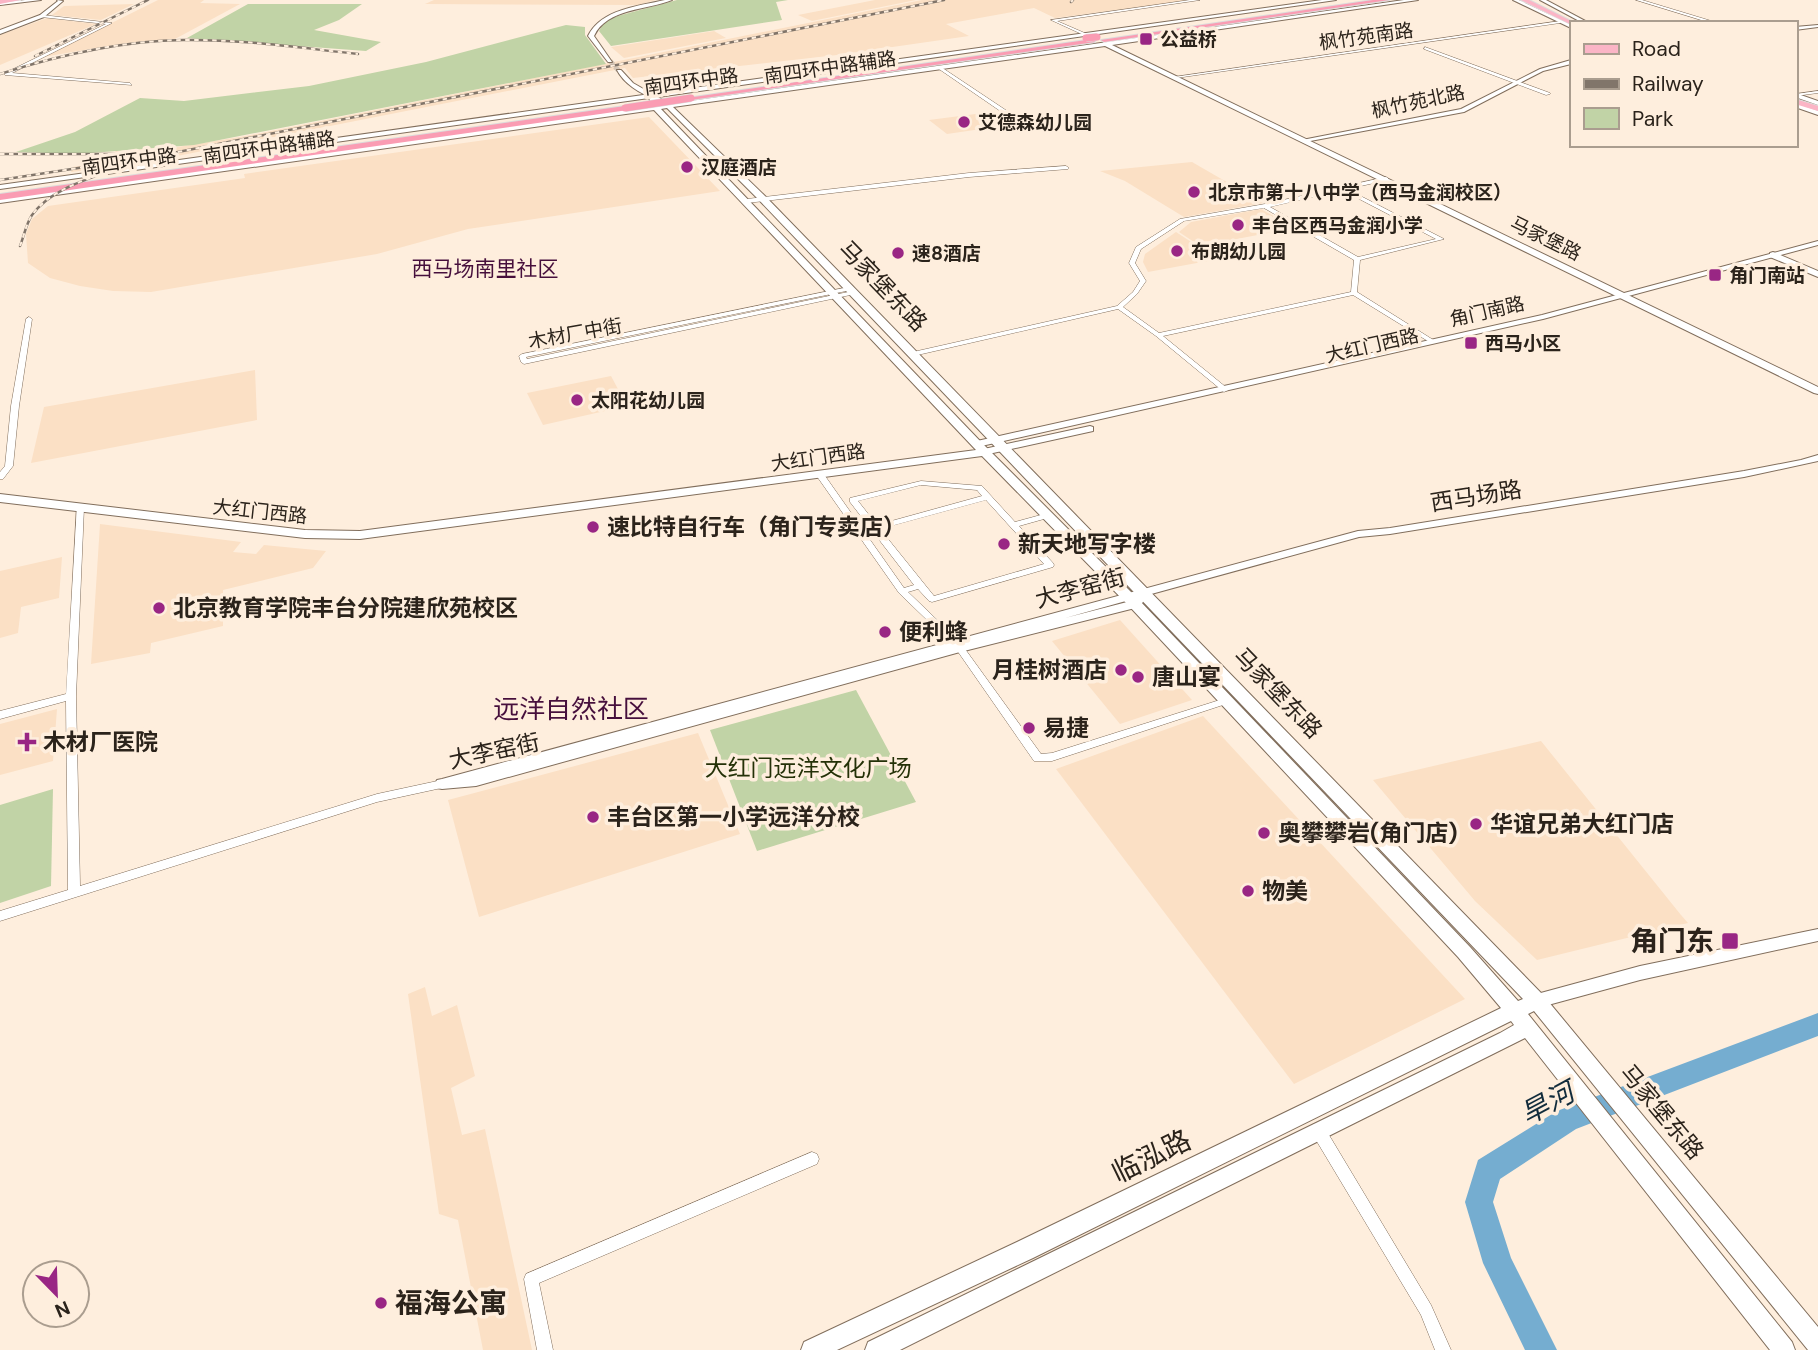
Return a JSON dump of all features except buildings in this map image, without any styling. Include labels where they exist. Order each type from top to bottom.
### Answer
[{"type":"highway","points":[[1299,8],[1333,0]]},
{"type":"highway","name":"南四环中路","points":[[0,195],[60,183],[174,167],[899,70],[1358,0]]},
{"type":"highway","name":"南四环中路","points":[[688,99],[869,69],[1386,0]]},
{"type":"highway","points":[[1264,17],[1338,11]]},
{"type":"highway","points":[[869,69],[916,58]]},
{"type":"highway","points":[[880,76],[899,70]]},
{"type":"highway","name":"南四环中路","points":[[0,195],[331,150],[623,106]]},
{"type":"highway","points":[[174,167],[293,146]]},
{"type":"highway","points":[[331,150],[392,146]]},
{"type":"main road","points":[[0,3],[17,0]]},
{"type":"main road","name":"南四环中路辅路","points":[[0,195],[392,146],[656,108],[688,99],[942,68],[1095,39],[1333,0]]},
{"type":"main road","name":"南四环中路辅路","points":[[0,195],[293,146],[916,58],[1415,0]]},
{"type":"main road","points":[[1524,0],[1570,23]]},
{"type":"main road","points":[[1533,0],[1570,22]]},
{"type":"main road","name":"马家堡路","points":[[1095,39],[1176,76],[1818,391]]},
{"type":"main road","points":[[652,96],[656,108]]},
{"type":"main road","name":"马家堡东路","points":[[652,96],[668,106],[762,198],[1001,445],[1226,701],[1464,952],[1521,1018],[1784,1350]]},
{"type":"main road","points":[[1797,100],[1818,108]]},
{"type":"main road","name":"马家堡东路","points":[[656,108],[980,448],[1136,598],[1537,1001],[1818,1345]]},
{"type":"main road","points":[[1773,255],[1818,274]]},
{"type":"main road","name":"大红门西路","points":[[0,498],[305,534],[360,535],[820,475],[980,448]]},
{"type":"main road","name":"大红门西路","points":[[0,489],[312,526],[364,527],[980,448]]},
{"type":"main road","points":[[876,1350],[1318,1130],[1507,1040],[1521,1018],[1537,1001]]},
{"type":"main road","name":"临泓路","points":[[812,1350],[1521,1018]]},
{"type":"street","points":[[0,3],[39,0]]},
{"type":"street","points":[[0,32],[42,16],[57,6],[61,1],[59,0]]},
{"type":"street","points":[[610,61],[591,36],[597,24],[610,17],[670,0]]},
{"type":"street","points":[[1095,39],[1054,20],[1198,0]]},
{"type":"street","points":[[1515,0],[1560,22],[1570,24]]},
{"type":"street","points":[[1542,0],[1583,21]]},
{"type":"street","points":[[1638,0],[1709,21]]},
{"type":"street","points":[[42,16],[110,23],[7,74],[130,84]]},
{"type":"street","name":"枫竹苑南路","points":[[1176,76],[1560,22]]},
{"type":"street","points":[[1797,29],[1818,26]]},
{"type":"street","points":[[1425,48],[1548,94]]},
{"type":"street","name":"枫竹苑北路","points":[[1305,139],[1462,111],[1481,103],[1538,69],[1570,62]]},
{"type":"street","points":[[942,68],[1011,116]]},
{"type":"street","points":[[619,71],[631,84],[652,96]]},
{"type":"street","points":[[675,92],[688,99]]},
{"type":"street","points":[[1797,98],[1818,92]]},
{"type":"street","points":[[747,201],[969,175],[1066,168]]},
{"type":"street","points":[[913,354],[1119,307],[1136,293],[1143,281],[1132,263],[1138,247],[1182,219],[1265,206],[1386,179]]},
{"type":"street","points":[[1265,206],[1357,258],[1441,239],[1342,189]]},
{"type":"street","name":"角门南路","points":[[1001,445],[1433,342],[1818,243]]},
{"type":"street","points":[[1354,293],[1357,258]]},
{"type":"street","name":"木材厂中街","points":[[835,294],[524,362],[522,356],[835,294],[851,291]]},
{"type":"street","points":[[1158,335],[1354,293],[1433,342]]},
{"type":"street","name":"大红门西路","points":[[980,448],[1615,306],[1623,295]]},
{"type":"street","points":[[1119,307],[1158,335],[1224,390]]},
{"type":"street","points":[[0,477],[9,466],[15,406],[29,319]]},
{"type":"street","name":"西马场路","points":[[1136,598],[1358,534],[1744,474],[1818,458]]},
{"type":"street","points":[[820,475],[902,591],[958,646],[1038,758],[1052,757],[1226,701]]},
{"type":"street","points":[[921,483],[979,488],[1013,525],[1051,565],[932,599],[853,500],[921,483]]},
{"type":"street","points":[[875,528],[987,497]]},
{"type":"street","points":[[74,892],[71,696],[80,507]]},
{"type":"street","points":[[1013,525],[1048,515]]},
{"type":"street","points":[[902,591],[920,586]]},
{"type":"street","name":"大李窑街","points":[[0,915],[377,798],[442,784],[1136,598]]},
{"type":"street","points":[[0,715],[71,696]]},
{"type":"street","points":[[1537,1001],[1640,973],[1818,935]]},
{"type":"street","points":[[1318,1130],[1426,1310],[1443,1350]]},
{"type":"street","points":[[545,1350],[531,1279],[812,1159]]},
{"type":"shaded area","points":[[158,0],[204,0],[200,3],[240,4],[175,39],[43,57]]},
{"type":"shaded area","points":[[434,0],[656,0],[638,5],[425,4]]},
{"type":"shaded area","points":[[875,0],[916,0],[812,21],[798,15]]},
{"type":"shaded area","points":[[922,0],[1195,0],[1055,18],[1034,8],[946,24],[969,36],[837,55],[633,78],[625,68],[167,158],[171,160],[71,172],[73,167],[149,154],[110,156],[116,151],[171,148],[246,136]]},
{"type":"shaded area","points":[[134,4],[101,20],[52,15],[64,6]]},
{"type":"shaded area","points":[[47,18],[96,24],[0,65],[0,35]]},
{"type":"shaded area","points":[[714,31],[726,38],[624,58],[611,47]]},
{"type":"shaded area","name":"艾德森幼儿园","points":[[983,113],[1002,126],[947,134],[929,120]]},
{"type":"shaded area","points":[[649,117],[720,191],[468,229],[377,254],[151,292],[113,291],[80,286],[50,278],[28,263],[26,234],[32,219],[48,206],[245,178],[244,174]]},
{"type":"shaded area","name":"北京市第十八中学（西马金润校区）","points":[[1192,162],[1263,203],[1184,217],[1125,181],[1100,171]]},
{"type":"shaded area","name":"丰台区西马金润小学","points":[[1261,209],[1295,228],[1200,246],[1179,232],[1191,222]]},
{"type":"shaded area","name":"布朗幼儿园","points":[[1176,232],[1214,257],[1213,260],[1148,272],[1143,262],[1145,254]]},
{"type":"shaded area","points":[[255,370],[257,420],[31,463],[44,407]]},
{"type":"shaded area","name":"太阳花幼儿园","points":[[611,376],[627,406],[543,425],[527,393]]},
{"type":"shaded area","name":"北京教育学院丰台分院建欣苑校区","points":[[100,524],[241,542],[233,552],[256,554],[264,545],[326,551],[313,568],[223,590],[223,626],[151,643],[150,653],[91,664]]},
{"type":"shaded area","points":[[62,557],[59,598],[21,607],[18,633],[0,638],[0,571]]},
{"type":"shaded area","name":"月桂树酒店","points":[[1120,620],[1192,700],[1120,724],[1052,641]]},
{"type":"shaded area","name":"木材厂医院","points":[[57,709],[53,761],[0,775],[0,724]]},
{"type":"shaded area","points":[[1203,716],[1465,999],[1294,1084],[1056,769]]},
{"type":"shaded area","name":"丰台区第一小学远洋分校","points":[[698,733],[740,834],[479,917],[448,800]]},
{"type":"shaded area","points":[[1541,741],[1688,923],[1537,960],[1475,901],[1373,780]]},
{"type":"shaded area","points":[[425,987],[432,1016],[457,1005],[475,1076],[451,1088],[462,1135],[485,1129],[532,1350],[483,1350],[458,1220],[439,1214],[408,994]]},
{"type":"green space","points":[[677,0],[788,0],[776,2],[782,20],[611,46],[599,31],[605,21],[614,17]]},
{"type":"green space","points":[[248,4],[362,4],[339,20],[314,30],[381,42],[366,51],[187,38]]},
{"type":"green space","points":[[566,25],[585,27],[585,35],[606,64],[194,145],[78,154],[16,152],[75,132],[140,98],[184,101],[309,86],[426,62]]},
{"type":"green space","name":"大红门远洋文化广场","points":[[856,690],[916,802],[757,851],[710,730]]},
{"type":"green space","points":[[53,789],[51,886],[0,903],[0,805]]},
{"type":"waterway","name":"旱河","points":[[1541,1350],[1498,1263],[1479,1202],[1488,1170],[1567,1120],[1818,1024]]},
{"type":"tunnel","points":[[610,61],[619,71]]},
{"type":"railway","points":[[35,56],[148,0]]},
{"type":"railway","points":[[0,180],[163,155],[944,0]]},
{"type":"railway","points":[[0,74],[90,50],[159,41],[227,41],[358,54]]},
{"type":"railway","points":[[0,154],[122,154]]},
{"type":"railway","points":[[20,246],[32,215],[48,199],[69,187],[113,170]]},
{"type":"place","name":"公益桥","points":[[1146,39]]},
{"type":"place","name":"艾德森幼儿园","points":[[964,122]]},
{"type":"place","name":"汉庭酒店","points":[[687,167]]},
{"type":"place","name":"北京市第十八中学（西马金润校区）","points":[[1194,192]]},
{"type":"place","name":"丰台区西马金润小学","points":[[1238,225]]},
{"type":"place","name":"布朗幼儿园","points":[[1177,251]]},
{"type":"place","name":"速8酒店","points":[[898,253]]},
{"type":"place","name":"角门南站","points":[[1715,275]]},
{"type":"place","name":"西马小区","points":[[1471,343]]},
{"type":"place","name":"太阳花幼儿园","points":[[577,400]]},
{"type":"place","name":"速比特自行车（角门专卖店）","points":[[593,527]]},
{"type":"place","name":"新天地写字楼","points":[[1004,544]]},
{"type":"place","name":"北京教育学院丰台分院建欣苑校区","points":[[159,608]]},
{"type":"place","name":"便利蜂","points":[[885,632]]},
{"type":"place","name":"月桂树酒店","points":[[1121,670]]},
{"type":"place","name":"唐山宴","points":[[1138,677]]},
{"type":"place","name":"易捷","points":[[1029,728]]},
{"type":"place","name":"木材厂医院","points":[[27,742]]},
{"type":"place","name":"丰台区第一小学远洋分校","points":[[593,817]]},
{"type":"place","name":"华谊兄弟大红门店","points":[[1476,824]]},
{"type":"place","name":"奥攀攀岩(角门店)","points":[[1264,833]]},
{"type":"place","name":"物美","points":[[1248,891]]},
{"type":"place","name":"角门东","points":[[1730,941]]},
{"type":"place","name":"福海公寓","points":[[381,1303]]},
{"type":"district","name":"西马场南里社区","points":[[485,269]]},
{"type":"district","name":"远洋自然社区","points":[[571,709]]}]
